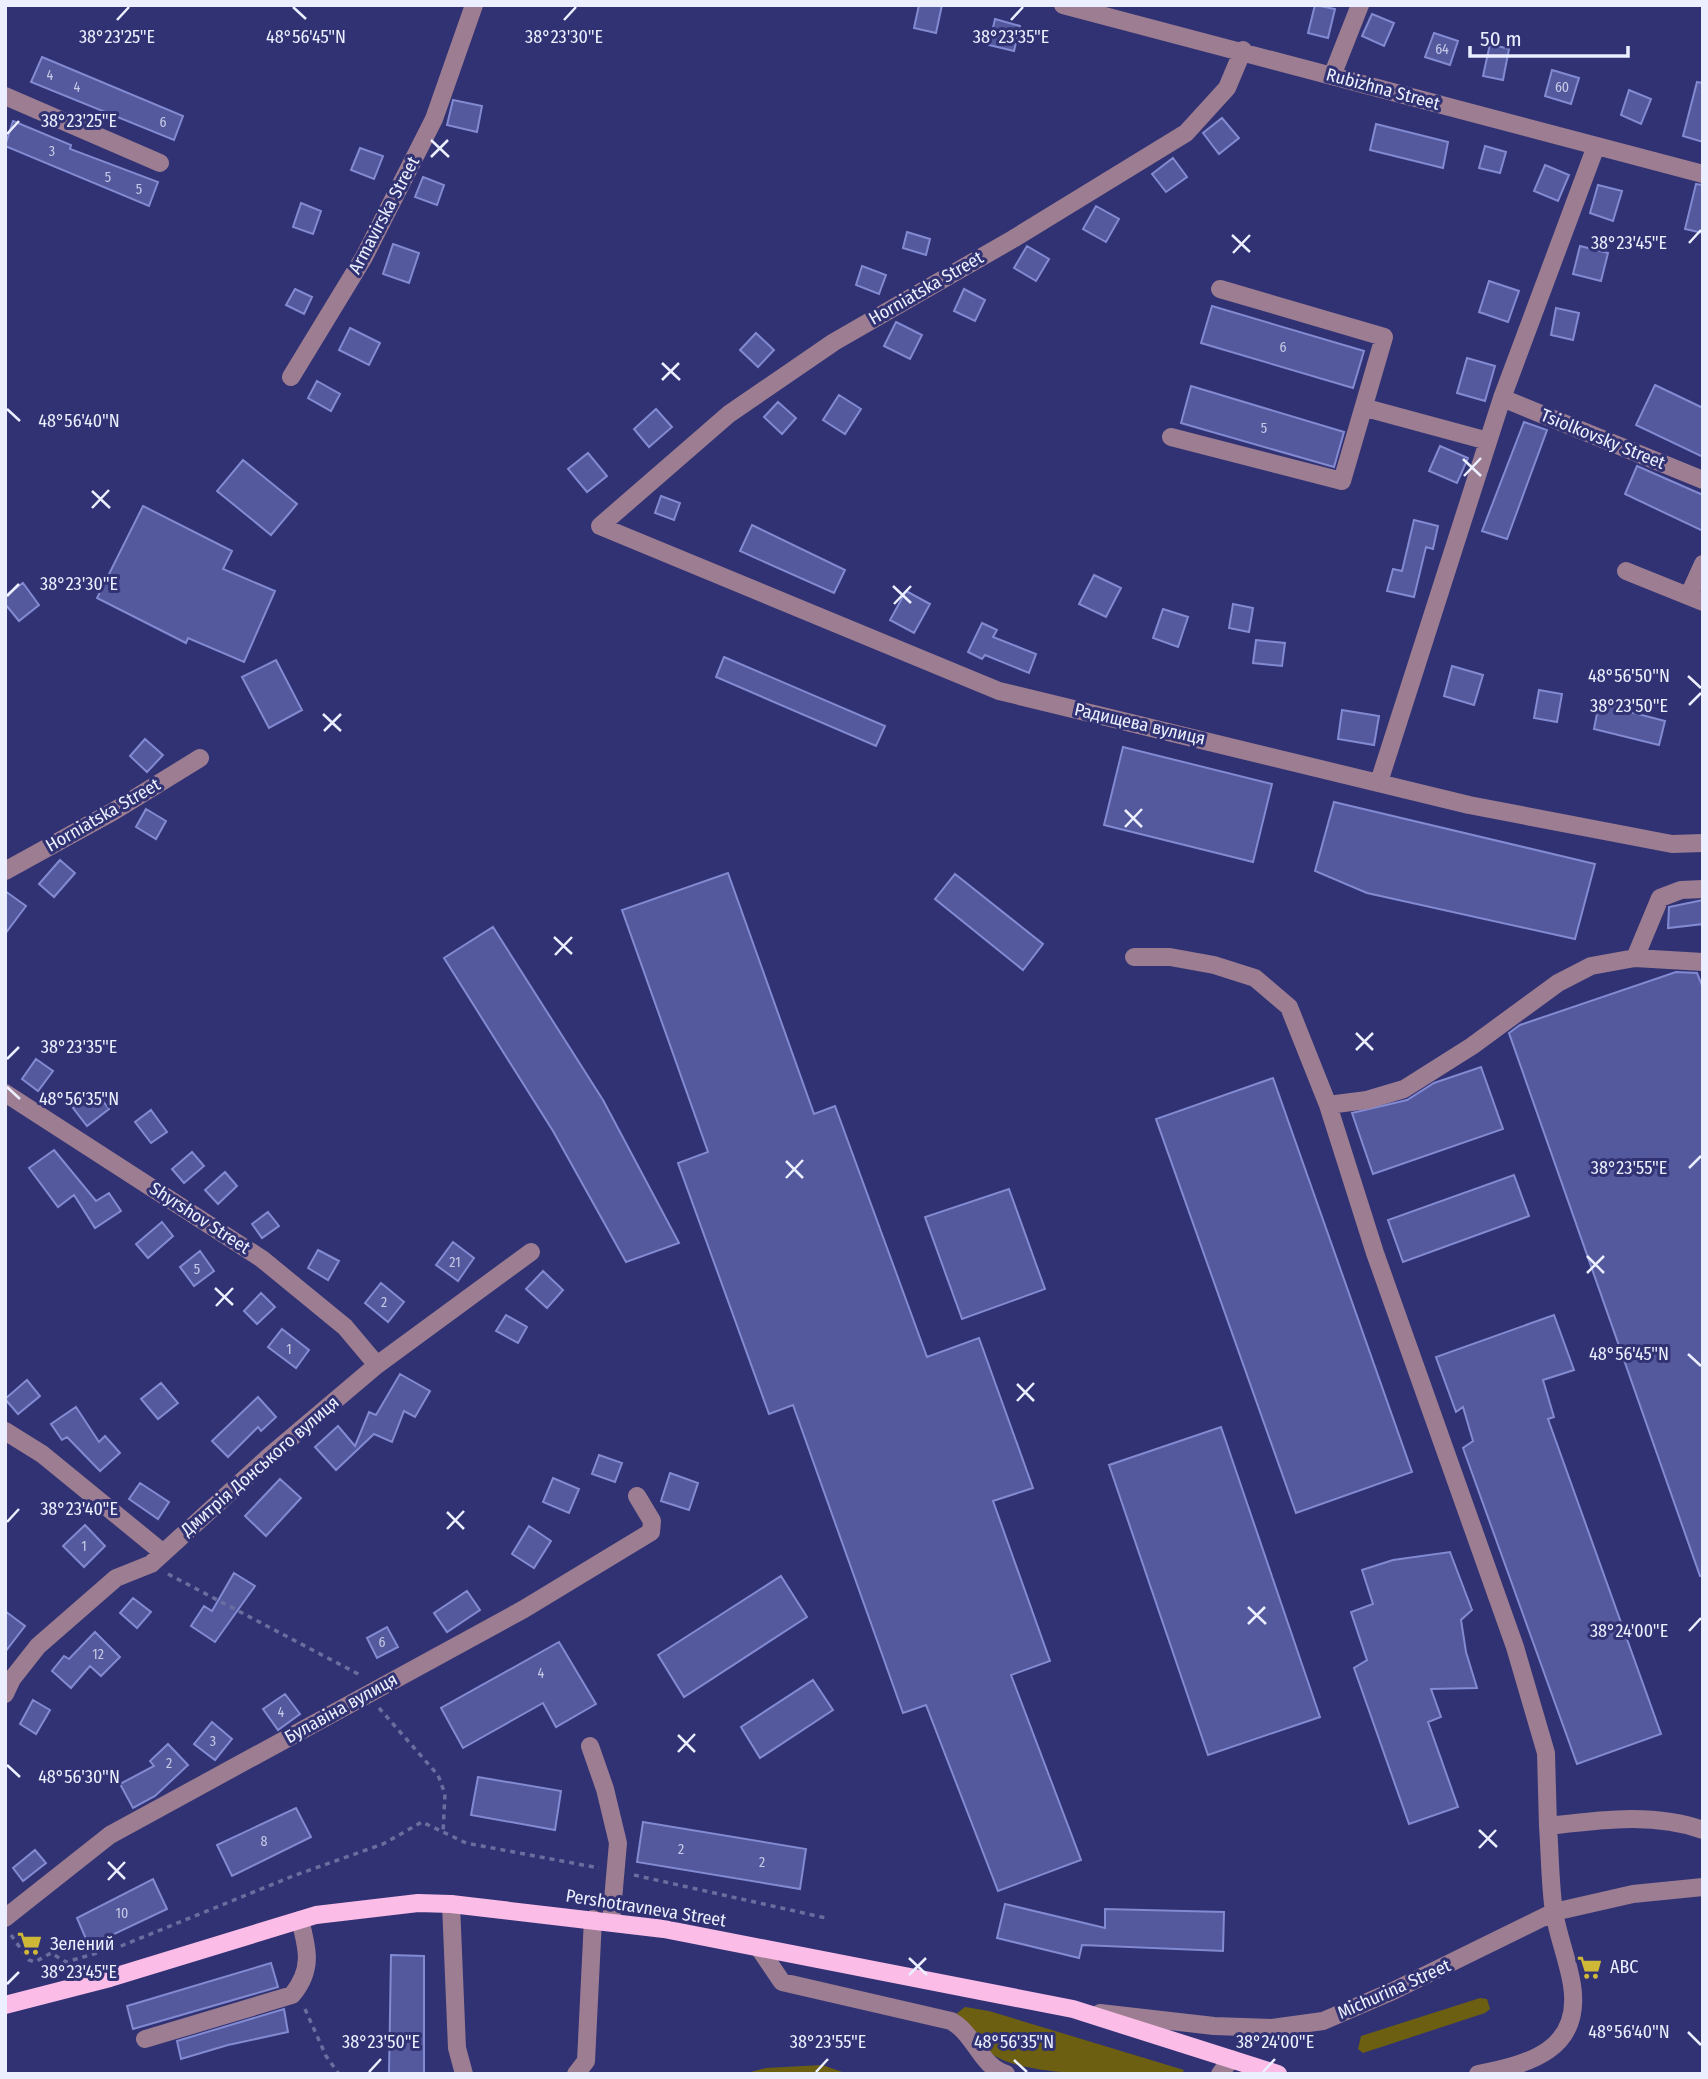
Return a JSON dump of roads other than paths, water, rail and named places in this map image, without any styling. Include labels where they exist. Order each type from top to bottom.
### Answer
[{"type":"main road","name":"Pershotravneva Street","points":[[5,2005],[110,1978],[316,1915],[405,1905],[451,1904],[602,1920],[1073,2009],[1278,2074]]},
{"type":"street","name":"Armavirska Street","points":[[291,377],[364,257],[434,119],[474,5]]},
{"type":"street","name":"Rubizhna Street","points":[[1063,5],[1243,50],[1703,174]]},
{"type":"street","points":[[1332,76],[1360,5]]},
{"type":"street","name":"Horniatska Street","points":[[600,526],[729,414],[834,342],[1013,239],[1186,133],[1227,88],[1243,50]]},
{"type":"street","points":[[5,96],[160,163]]},
{"type":"street","points":[[1379,782],[1502,398],[1596,146]]},
{"type":"street","points":[[1171,437],[1342,481],[1366,408],[1384,337],[1220,289]]},
{"type":"street","name":"Tsiolkovsky Street","points":[[1502,398],[1703,480]]},
{"type":"street","points":[[1366,408],[1488,442]]},
{"type":"street","name":"Радищева вулиця","points":[[600,526],[999,691],[1549,821],[1672,844],[1703,843]]},
{"type":"street","points":[[1626,571],[1696,598],[1703,564]]},
{"type":"street","name":"Horniatska Street","points":[[5,871],[114,811],[200,758]]},
{"type":"street","points":[[1635,958],[1660,898],[1681,890],[1703,889]]},
{"type":"street","points":[[1134,957],[1170,957],[1214,965],[1255,978],[1289,1007],[1328,1105],[1375,1253],[1515,1647],[1546,1753],[1554,1912],[1572,1984],[1575,2015],[1558,2045],[1515,2067],[1478,2074]]},
{"type":"street","points":[[1328,1105],[1367,1100],[1404,1089],[1472,1046],[1558,983],[1591,966],[1635,958],[1703,962]]},
{"type":"street","name":"Shyrshov Street","points":[[5,1093],[262,1259],[345,1327],[377,1365]]},
{"type":"street","name":"Дмитрія Донського вулиця","points":[[8,1682],[38,1646],[116,1578],[157,1558],[377,1365],[531,1252]]},
{"type":"street","points":[[5,1431],[42,1454],[157,1558]]},
{"type":"street","name":"Булавіна вулиця","points":[[5,1918],[110,1835],[524,1609],[652,1532],[652,1521],[637,1496]]},
{"type":"street","points":[[576,2074],[586,2061],[602,1920],[618,1843],[605,1789],[590,1746]]},
{"type":"street","points":[[1548,1826],[1646,1819],[1669,1821],[1703,1830]]},
{"type":"street","name":"Michurina Street","points":[[1073,2009],[1214,2026],[1272,2028],[1323,2021],[1554,1912],[1633,1894],[1703,1887]]},
{"type":"street","points":[[451,1904],[457,2048],[464,2074]]},
{"type":"street","points":[[145,2039],[292,1995],[305,1979],[309,1954],[300,1920]]},
{"type":"street","points":[[759,1948],[782,1982],[951,2021],[965,2029],[999,2073]]},
{"type":"street","points":[[1220,2074],[1231,2059]]},
{"type":"place","name":"Зелений","points":[[30,1944]]},
{"type":"place","name":"ABC","points":[[1590,1967]]}]
